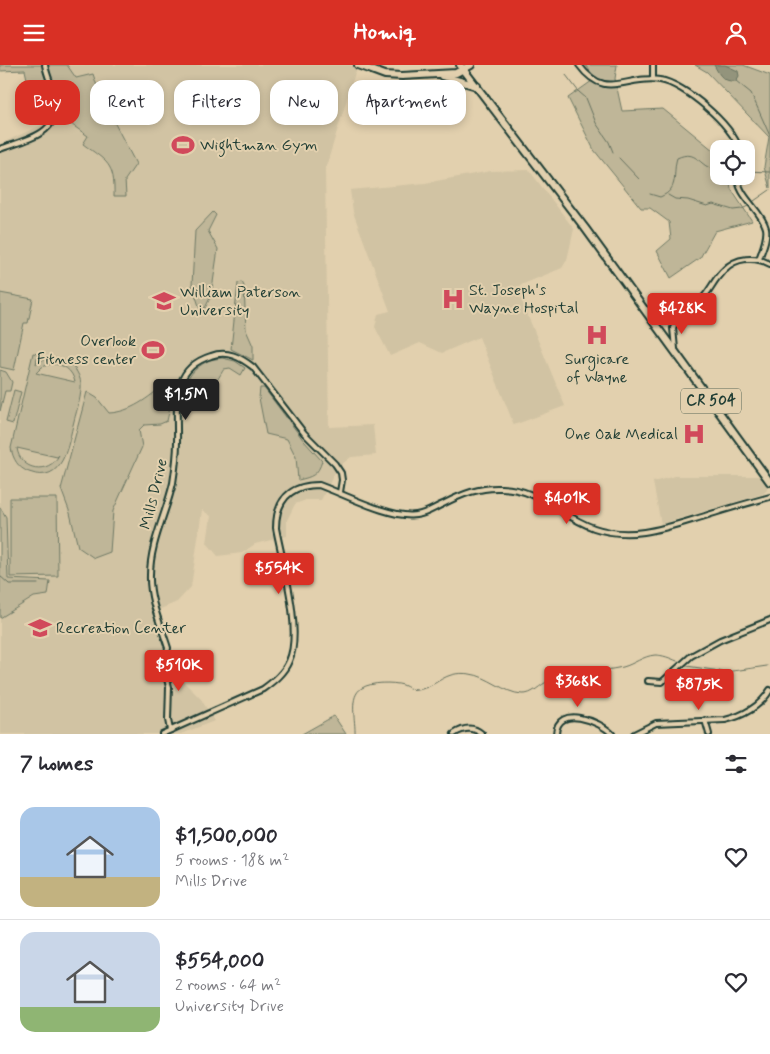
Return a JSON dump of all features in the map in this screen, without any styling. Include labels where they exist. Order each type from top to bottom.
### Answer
[{"type":"main road","points":[[358,65],[385,75],[456,73],[463,67],[471,65]]},
{"type":"main road","name":"CR 504","points":[[463,67],[644,308],[770,482]]},
{"type":"main road","points":[[436,75],[477,86]]},
{"type":"street","points":[[0,149],[44,132],[54,121],[55,96],[45,65]]},
{"type":"street","points":[[579,65],[589,77],[606,85],[615,86],[652,79],[662,80],[678,88],[711,111],[733,135],[735,140]]},
{"type":"street","points":[[652,79],[653,65]]},
{"type":"street","points":[[739,185],[740,189],[759,213],[766,229],[766,237],[759,259]]},
{"type":"street","points":[[644,308],[668,321],[678,317],[702,299],[724,270],[736,261],[750,258],[759,259],[770,264]]},
{"type":"street","points":[[675,351],[673,328],[678,317]]},
{"type":"street","name":"Mills Drive","points":[[170,730],[168,720],[169,687],[162,659],[167,653],[168,648],[154,604],[150,562],[173,483],[177,443],[178,386],[191,367],[204,358],[225,353],[244,360],[252,367],[304,433],[335,464],[342,480],[340,492]]},
{"type":"street","points":[[162,734],[264,689],[275,681],[290,661],[295,634],[276,528],[276,515],[279,506],[287,495],[298,488],[319,485],[392,513],[406,516],[429,511],[459,496],[477,490],[495,487],[513,489],[542,498],[578,521],[594,528],[626,533],[660,529],[770,497]]},
{"type":"street","points":[[648,681],[662,682],[697,652],[720,640],[770,620]]},
{"type":"street","points":[[634,734],[656,723],[734,718],[750,710],[766,698],[770,690]]},
{"type":"street","points":[[556,734],[556,728],[563,721],[572,717],[585,717],[612,734]]},
{"type":"street","points":[[705,720],[708,734]]},
{"type":"street","points":[[454,734],[465,728],[478,730],[482,734]]},
{"type":"shaded area","points":[[0,65],[67,65],[76,78],[93,74],[95,80],[90,80],[90,125],[116,125],[136,164],[125,180],[126,196],[114,196],[113,176],[108,164],[83,144],[88,136],[72,125],[80,125],[80,80],[27,80],[25,70],[0,71]]},
{"type":"shaded area","name":"William Paterson University","points":[[40,65],[360,65],[353,80],[348,80],[348,96],[325,170],[329,427],[373,425],[376,455],[351,457],[337,468],[321,500],[306,500],[295,504],[287,520],[287,536],[255,544],[242,553],[218,556],[207,543],[211,516],[202,510],[191,587],[177,602],[158,610],[180,678],[201,699],[214,721],[181,734],[0,734],[0,144],[42,125],[80,125],[80,80],[42,80]]},
{"type":"shaded area","points":[[585,65],[617,65],[615,79],[622,111],[663,109],[710,148],[710,185],[730,185],[731,189],[752,221],[715,231],[700,258],[671,278],[657,251],[671,239],[669,222],[650,208],[641,208],[594,150],[568,98],[596,78]]},
{"type":"shaded area","points":[[695,65],[743,65],[770,75],[770,188],[764,167],[769,137],[707,72]]},
{"type":"shaded area","points":[[714,65],[725,65],[738,71],[739,76],[736,81],[725,79]]},
{"type":"shaded area","name":"St. Joseph's Wayne Hospital","points":[[529,170],[574,229],[567,260],[562,268],[516,287],[565,406],[514,425],[479,337],[442,353],[420,343],[390,356],[375,327],[378,314],[390,311],[353,212],[350,190],[425,183],[491,171]]},
{"type":"shaded area","points":[[213,212],[216,215],[208,231],[218,249],[211,296],[205,308],[200,309],[192,285],[195,231]]},
{"type":"shaded area","points":[[242,282],[244,286],[246,330],[253,346],[253,360],[231,349],[238,283]]},
{"type":"shaded area","points":[[0,293],[33,299],[28,323],[24,323],[14,370],[0,367]]},
{"type":"shaded area","points":[[33,353],[38,354],[36,364],[50,358],[64,360],[79,375],[81,392],[62,460],[57,468],[50,473],[29,472],[17,463],[11,448]],"holes":[[[51,364],[60,365],[67,369],[72,374],[75,382],[36,373],[42,367]],[[17,448],[57,457],[59,455],[49,466],[35,468],[23,462]]]},
{"type":"shaded area","points":[[222,358],[235,361],[245,368],[241,375],[230,368],[224,369],[204,399],[188,409],[185,402],[184,389],[190,376],[208,361]]},
{"type":"shaded area","points":[[0,370],[6,372],[12,382],[10,391],[5,391],[0,411]]},
{"type":"shaded area","points":[[165,384],[171,389],[172,398],[167,421],[160,424],[144,425],[139,430],[142,447],[113,511],[110,552],[94,558],[78,547],[70,513],[61,489],[87,392],[97,398],[109,413],[132,407]]},
{"type":"shaded area","points":[[260,388],[264,388],[304,441],[322,461],[314,475],[298,480],[296,457],[287,439],[266,434],[259,398]]},
{"type":"shaded area","points":[[14,390],[21,392],[13,424],[6,422]]},
{"type":"shaded area","points":[[675,476],[759,476],[767,486],[767,490],[763,494],[661,524],[653,482]]},
{"type":"shaded area","points":[[10,498],[57,498],[58,576],[10,577]]},
{"type":"shaded area","points":[[0,507],[6,517],[8,579],[50,581],[48,595],[34,597],[0,618]]},
{"type":"shaded area","points":[[334,716],[346,734],[302,734]]},
{"type":"waterway","points":[[566,75],[586,98],[596,123],[609,142],[613,152]]},
{"type":"waterway","points":[[736,81],[751,93],[770,136]]},
{"type":"waterway","points":[[650,194],[660,197],[670,190],[674,181],[677,158],[693,156],[710,168]]},
{"type":"waterway","points":[[619,158],[639,179]]},
{"type":"waterway","points":[[755,171],[770,172]]},
{"type":"waterway","points":[[754,201],[770,190]]},
{"type":"waterway","points":[[668,195],[675,199],[688,200],[707,206],[713,204],[733,210],[748,206]]},
{"type":"waterway","points":[[0,576],[9,584],[38,584]]},
{"type":"waterway","points":[[355,734],[355,697],[366,686],[394,683],[417,690],[430,686],[453,674],[461,673],[477,675],[509,691],[526,694],[558,678],[623,667],[655,655],[677,661]]},
{"type":"waterway","points":[[687,666],[726,672],[767,666]]},
{"type":"place","name":"Wightman Gym","points":[[183,145]]},
{"type":"place","name":"St. Joseph's Wayne Hospital","points":[[453,299]]},
{"type":"place","name":"William Paterson University","points":[[164,301]]},
{"type":"place","name":"Surgicare of Wayne","points":[[597,335]]},
{"type":"place","name":"Overlook Fitness center","points":[[153,350]]},
{"type":"place","name":"One Oak Medical","points":[[694,434]]},
{"type":"place","name":"Recreation Center","points":[[40,628]]}]
